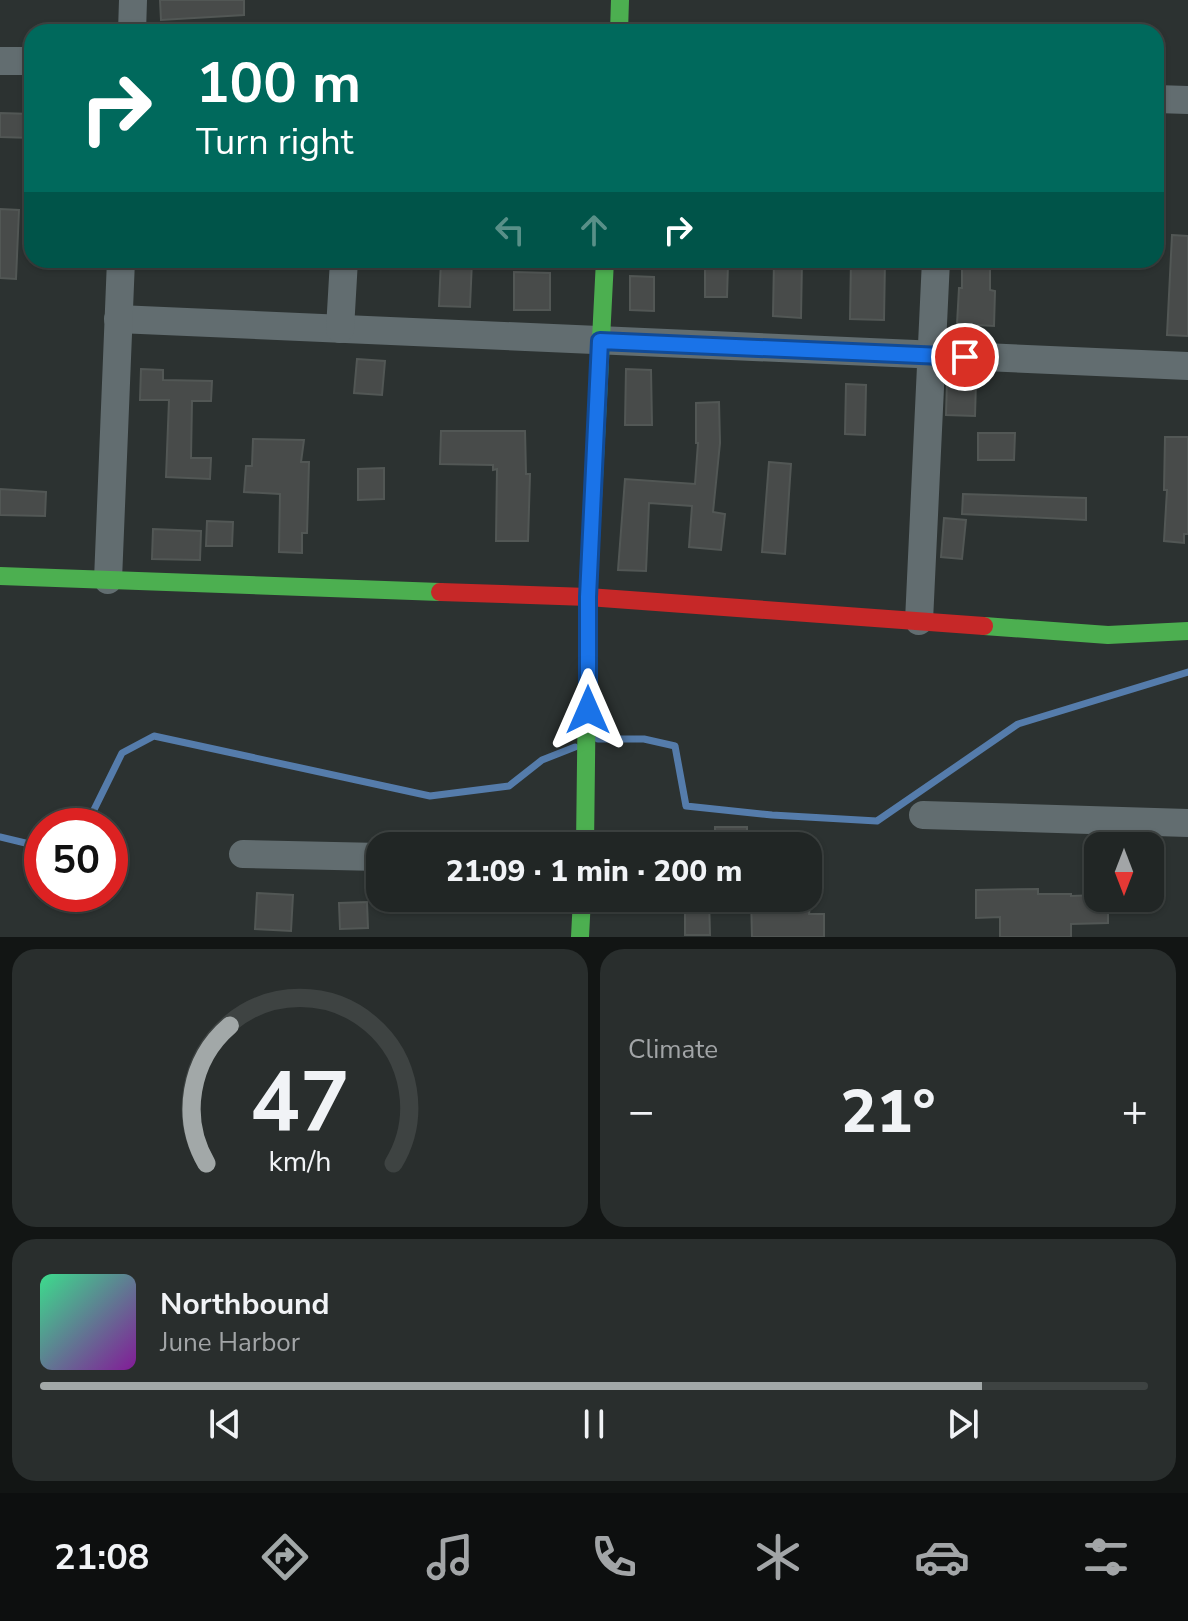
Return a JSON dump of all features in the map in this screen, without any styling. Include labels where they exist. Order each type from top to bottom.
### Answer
[{"type":"street","points":[[132,24],[133,0]]},
{"type":"street","points":[[619,24],[620,0]]},
{"type":"street","points":[[0,61],[24,61]]},
{"type":"street","points":[[1164,99],[1188,100]]},
{"type":"street","points":[[108,580],[121,268]]},
{"type":"street","points":[[340,329],[344,268]]},
{"type":"street","points":[[586,832],[588,597],[605,268]]},
{"type":"street","points":[[919,621],[936,268]]},
{"type":"street","points":[[118,319],[1188,366]]},
{"type":"street","points":[[0,576],[588,597],[1108,635],[1188,631]]},
{"type":"street","points":[[923,815],[1188,823]]},
{"type":"street","points":[[243,854],[366,857]]},
{"type":"street","points":[[580,937],[581,912]]},
{"type":"building","points":[[160,0],[244,0],[244,15],[161,20]]},
{"type":"building","points":[[0,113],[24,114],[24,138],[0,137]]},
{"type":"building","points":[[0,209],[19,210],[16,279],[0,278]]},
{"type":"building","points":[[1172,235],[1188,236],[1188,336],[1167,335]]},
{"type":"building","points":[[441,268],[472,268],[470,307],[439,306]]},
{"type":"building","points":[[705,268],[728,268],[727,297],[705,297]]},
{"type":"building","points":[[774,268],[802,268],[801,318],[773,316]]},
{"type":"building","points":[[851,268],[885,268],[884,320],[850,319]]},
{"type":"building","points":[[962,268],[990,268],[990,290],[995,291],[994,326],[957,324],[959,288],[962,288]]},
{"type":"building","points":[[514,272],[550,273],[550,310],[514,310]]},
{"type":"building","points":[[630,276],[654,277],[654,311],[630,310]]},
{"type":"building","points":[[357,359],[385,361],[382,395],[354,393]]},
{"type":"building","points":[[141,369],[163,370],[163,380],[212,381],[211,401],[192,401],[191,458],[211,458],[210,479],[166,477],[169,400],[140,400]]},
{"type":"building","points":[[626,369],[651,370],[652,425],[625,425]]},
{"type":"building","points":[[947,380],[976,381],[975,416],[946,415]]},
{"type":"building","points":[[846,384],[866,385],[865,435],[845,434]]},
{"type":"building","points":[[719,402],[720,443],[713,512],[725,514],[721,550],[689,547],[692,506],[649,503],[646,571],[618,570],[625,479],[695,484],[698,443],[696,403]]},
{"type":"building","points":[[441,431],[525,431],[526,474],[530,474],[528,541],[496,541],[497,469],[493,470],[493,465],[440,464]]},
{"type":"building","points":[[978,433],[1015,433],[1014,460],[978,460]]},
{"type":"building","points":[[1165,437],[1188,437],[1188,534],[1184,534],[1184,543],[1164,541],[1167,490],[1164,490]]},
{"type":"building","points":[[253,439],[304,440],[301,462],[309,462],[307,533],[302,533],[302,553],[279,552],[280,494],[244,492],[246,466],[252,466]]},
{"type":"building","points":[[769,462],[791,464],[785,554],[762,552]]},
{"type":"building","points":[[384,468],[384,499],[358,500],[358,469]]},
{"type":"building","points":[[0,489],[46,492],[45,516],[0,515]]},
{"type":"building","points":[[963,494],[1086,498],[1086,520],[962,514]]},
{"type":"building","points":[[944,518],[966,520],[962,559],[941,557]]},
{"type":"building","points":[[207,521],[233,522],[232,546],[206,546]]},
{"type":"building","points":[[153,529],[201,531],[200,560],[152,559]]},
{"type":"building","points":[[715,827],[747,827],[747,832],[715,832]]},
{"type":"building","points":[[1038,889],[1038,894],[1084,896],[1084,912],[1108,912],[1108,923],[1071,924],[1071,937],[1000,937],[1000,917],[976,918],[976,890]]},
{"type":"building","points":[[257,893],[293,895],[291,931],[255,929]]},
{"type":"building","points":[[366,902],[368,928],[340,929],[339,903]]},
{"type":"building","points":[[685,912],[709,912],[710,935],[685,935]]},
{"type":"building","points":[[751,912],[824,914],[824,937],[752,937]]},
{"type":"waterway","points":[[598,739],[644,739],[675,746],[686,806],[877,821],[1018,724],[1188,672]]},
{"type":"waterway","points":[[95,808],[122,753],[154,736],[430,796],[509,786],[542,760],[575,747]]},
{"type":"waterway","points":[[0,837],[24,843]]},
{"type":"traffic: fast","points":[[619,24],[620,0]]},
{"type":"traffic: fast","points":[[585,832],[588,597],[605,268]]},
{"type":"traffic: fast","points":[[0,576],[440,592]]},
{"type":"traffic: fast","points":[[984,626],[1108,635],[1188,631]]},
{"type":"traffic: fast","points":[[580,937],[581,912]]},
{"type":"traffic: jam","points":[[440,592],[588,597],[984,626]]},
{"type":"route","points":[[588,710],[588,597],[600,341],[965,357]]}]
